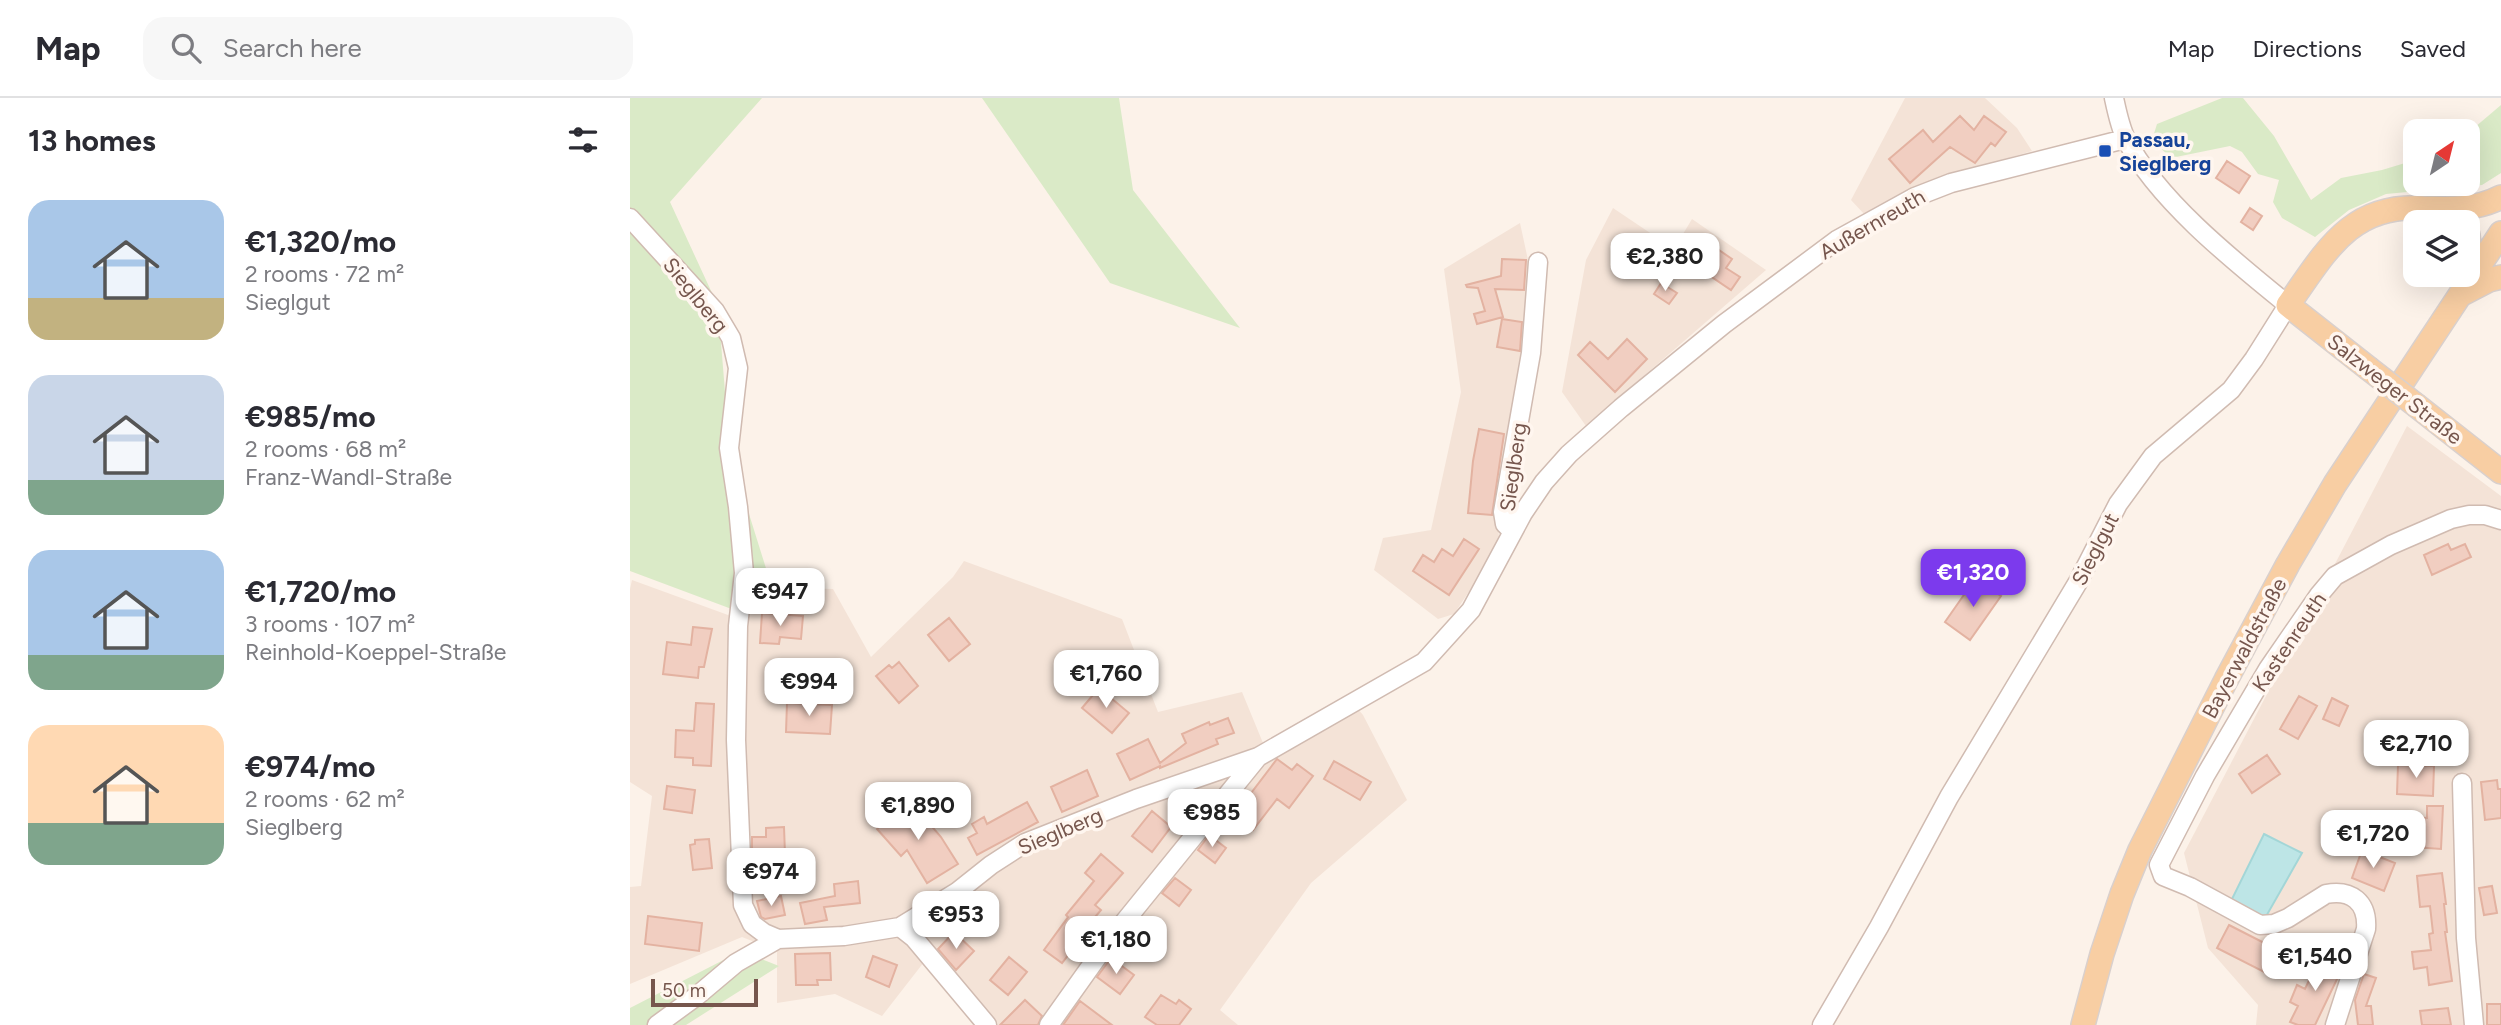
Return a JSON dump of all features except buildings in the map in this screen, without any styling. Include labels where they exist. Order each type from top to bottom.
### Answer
[{"type":"main road","points":[[2466,210],[2501,197]]},
{"type":"main road","points":[[2288,305],[2328,248],[2358,221],[2379,211],[2398,208],[2410,210]]},
{"type":"main road","name":"Bayerwaldstraße","points":[[2480,263],[2501,233]]},
{"type":"main road","points":[[2457,297],[2501,277]]},
{"type":"main road","name":"Bayerwaldstraße","points":[[2083,1025],[2102,954],[2140,850],[2214,705],[2288,564],[2335,484],[2464,287]]},
{"type":"main road","name":"Salzweger Straße","points":[[2288,305],[2417,406],[2497,460]]},
{"type":"street","points":[[2114,98],[2125,139],[2147,173],[2212,241],[2288,305]]},
{"type":"street","name":"Außernreuth","points":[[1512,531],[1544,482],[1569,454],[1724,324],[1837,240],[1915,197],[1951,183],[2125,139]]},
{"type":"street","name":"Sieglberg","points":[[630,218],[715,311],[731,338],[738,368],[729,449],[744,573],[738,626],[736,740],[743,905],[752,924],[778,939],[844,936],[900,927],[957,892],[1025,843],[1136,799],[1258,757],[1424,663],[1471,610],[1512,531],[1505,524],[1503,512],[1531,353],[1538,262]]},
{"type":"street","name":"Sieglgut","points":[[1822,1025],[1950,797],[2078,582],[2118,504],[2153,456],[2231,390],[2288,305]]},
{"type":"street","name":"Kastenreuth","points":[[2335,1025],[2366,929],[2367,917],[2362,905],[2349,894],[2326,894],[2288,918],[2274,924],[2260,925],[2190,887],[2163,876],[2159,869],[2166,850],[2205,776],[2267,669],[2335,576],[2391,545],[2451,519],[2485,515],[2501,520]]},
{"type":"street","points":[[1048,1025],[1108,942],[1258,757]]},
{"type":"street","points":[[2462,783],[2466,938],[2473,1025]]},
{"type":"street","points":[[900,927],[914,938],[987,1025]]},
{"type":"street","points":[[657,1025],[736,963],[778,939]]},
{"type":"shaded area","points":[[1905,98],[1985,98],[2017,128],[2032,151],[1932,181],[1865,215],[1851,200]]},
{"type":"shaded area","points":[[1613,208],[1674,249],[1692,219],[1766,270],[1586,426],[1562,392],[1586,260]]},
{"type":"shaded area","points":[[1520,223],[1531,274],[1521,375],[1497,521],[1500,545],[1454,614],[1438,619],[1374,570],[1383,538],[1431,530],[1461,392],[1444,269]]},
{"type":"shaded area","points":[[2407,426],[2501,496],[2501,1025],[2256,1025],[2258,1005],[2208,948],[2184,853]]},
{"type":"shaded area","points":[[964,561],[1122,619],[1158,712],[1242,692],[1263,743],[1350,700],[1363,715],[1407,800],[1311,883],[1220,1010],[1238,1025],[973,1025],[924,962],[882,1016],[835,994],[777,1003],[777,951],[742,937],[630,984],[630,887],[641,886],[652,796],[630,782],[632,580],[728,615],[774,587],[833,589],[871,657],[953,577]]},
{"type":"green space","points":[[630,98],[762,98],[670,202],[718,306],[730,453],[769,578],[745,614],[630,571]]},
{"type":"green space","points":[[982,98],[1119,98],[1133,190],[1240,328],[1110,283]]},
{"type":"green space","points":[[2222,98],[2243,98],[2274,136],[2311,200],[2341,178],[2403,164],[2403,192],[2386,194],[2349,210],[2315,237],[2282,218],[2273,202],[2279,180],[2258,174],[2242,152],[2230,146],[2171,158],[2152,140],[2157,124]]},
{"type":"green space","points":[[2501,105],[2501,173],[2482,185],[2480,123]]},
{"type":"green space","points":[[741,951],[779,966],[686,1025],[630,1025],[630,1008]]},
{"type":"water","points":[[2264,834],[2302,853],[2264,920],[2231,901]]},
{"type":"place","name":"Passau, Sieglberg","points":[[2105,151]]}]
